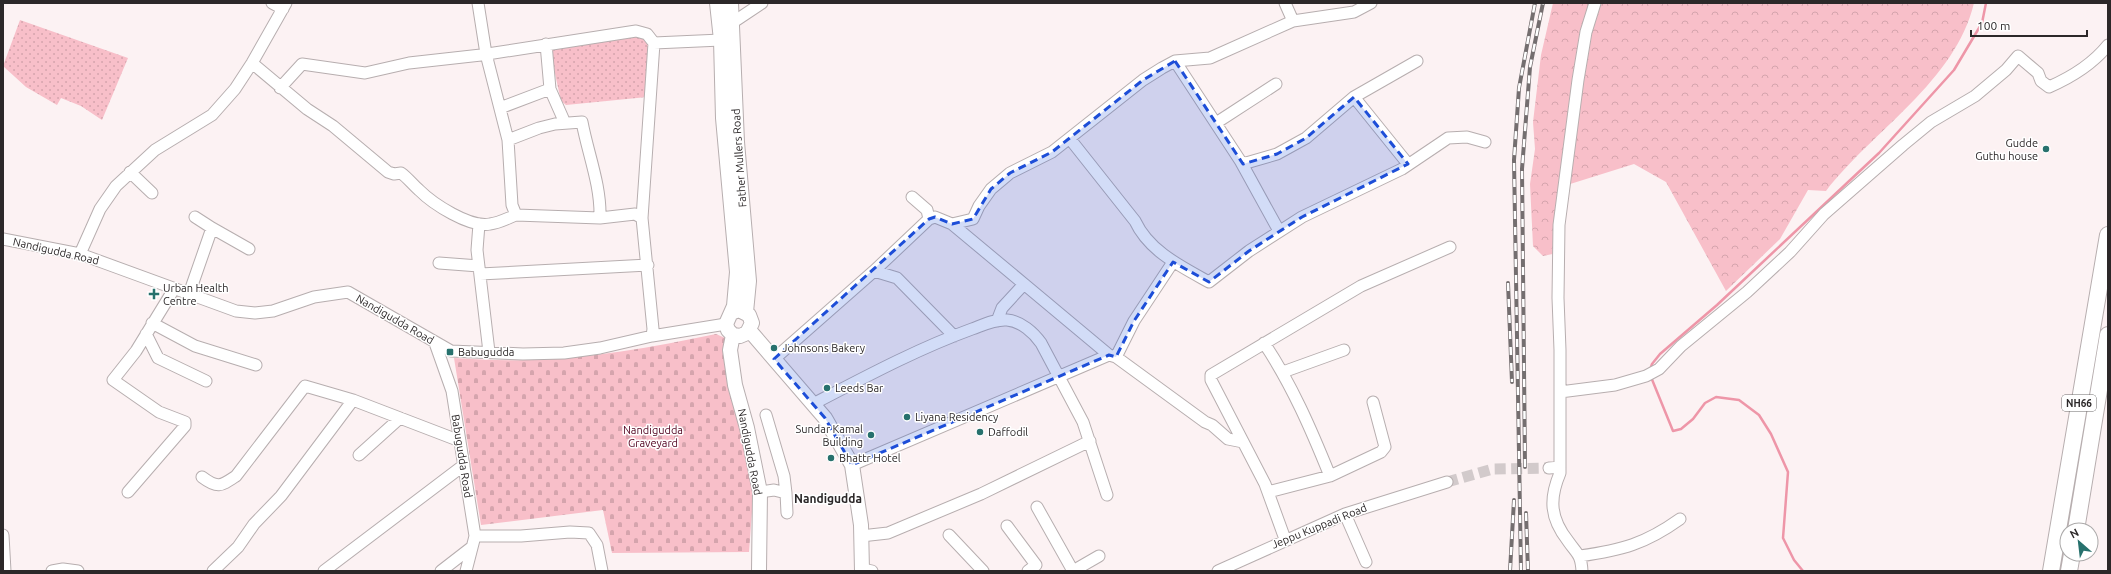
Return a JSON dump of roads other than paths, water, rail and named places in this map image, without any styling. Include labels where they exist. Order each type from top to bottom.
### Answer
[{"type":"highway","name":"NH66","points":[[2051,571],[2105,232]]},
{"type":"highway","name":"NH66","points":[[2077,522],[2108,335]]},
{"type":"main road","points":[[717,3],[721,40],[724,118],[737,272],[736,296],[730,324]]},
{"type":"main road","name":"Father Mullers Road","points":[[731,3],[737,142],[749,281],[746,312]]},
{"type":"main road","points":[[739,310],[746,312],[752,323],[750,331],[740,336],[730,324],[739,310]]},
{"type":"main road","name":"Nandigudda Road","points":[[730,324],[730,350],[735,385],[747,428],[760,492],[759,571]]},
{"type":"main road","points":[[750,331],[824,418],[852,465],[865,570]]},
{"type":"street","points":[[80,254],[100,209],[116,186],[155,150],[212,115],[235,89],[285,6],[272,3]]},
{"type":"street","points":[[478,3],[486,54],[508,140],[512,206],[516,215]]},
{"type":"street","points":[[732,23],[762,3]]},
{"type":"street","points":[[1285,3],[1293,21]]},
{"type":"street","points":[[952,224],[973,219],[979,206],[991,189],[1010,173],[1035,162],[1070,139],[1143,80],[1175,61],[1210,58],[1293,21],[1354,12],[1370,3]]},
{"type":"street","points":[[1582,571],[1580,556],[1560,530],[1555,517],[1552,502],[1553,492],[1560,473],[1555,468],[1560,392],[1558,298],[1559,225],[1578,80],[1586,32],[1595,3]]},
{"type":"street","points":[[280,88],[302,64],[365,73],[409,63],[486,54],[636,31],[647,34],[654,43],[642,218],[648,265],[653,329],[652,336]]},
{"type":"street","points":[[654,43],[721,40]]},
{"type":"street","points":[[546,44],[550,89],[565,123]]},
{"type":"street","points":[[1560,392],[1615,385],[1650,374],[1681,346],[1748,292],[1790,252],[1824,214],[1903,145],[1932,122],[1975,96],[2006,70],[2018,56],[2038,73],[2041,81],[2049,87],[2070,78],[2096,59],[2108,45]]},
{"type":"street","points":[[1175,61],[1242,162],[1279,232]]},
{"type":"street","points":[[1242,162],[1246,163],[1277,154],[1306,138],[1354,97],[1418,61]]},
{"type":"street","points":[[252,63],[280,88],[333,126],[388,172],[394,174],[401,173],[433,202],[473,224],[489,224],[516,215],[600,218],[635,214],[642,218]]},
{"type":"street","points":[[1216,122],[1276,84]]},
{"type":"street","points":[[500,108],[550,89]]},
{"type":"street","points":[[1354,97],[1408,164]]},
{"type":"street","points":[[508,140],[539,128],[565,123],[582,122],[587,149],[597,186],[600,204],[600,218]]},
{"type":"street","points":[[1070,139],[1135,221],[1140,232],[1162,254],[1173,262],[1209,282],[1248,251],[1302,217],[1408,164],[1448,138],[1467,137],[1485,142]]},
{"type":"street","points":[[130,172],[152,193]]},
{"type":"street","points":[[912,197],[927,210],[929,219]]},
{"type":"street","points":[[195,217],[249,249]]},
{"type":"street","points":[[774,359],[874,271],[929,219],[935,217],[952,224],[1113,356],[1205,422],[1212,424],[1228,439],[1243,442]]},
{"type":"street","points":[[479,224],[477,250],[489,352]]},
{"type":"street","points":[[189,294],[212,228]]},
{"type":"street","name":"Nandigudda Road","points":[[3,239],[80,254],[236,311],[255,313],[273,312],[314,297],[348,292],[451,351],[564,353],[600,348],[652,336],[730,324]]},
{"type":"street","points":[[1285,539],[1268,492],[1211,380],[1211,375],[1361,286],[1450,247]]},
{"type":"street","points":[[852,465],[1058,376],[1113,356],[1173,262]]},
{"type":"street","points":[[439,263],[480,270],[648,265]]},
{"type":"street","points":[[874,271],[897,278],[954,336]]},
{"type":"street","points":[[997,321],[1002,308],[1024,284]]},
{"type":"street","points":[[128,492],[186,424],[160,412],[113,381],[136,351],[174,289]]},
{"type":"street","points":[[813,404],[885,366],[954,336],[997,321],[1008,320],[1034,333],[1084,422],[1107,495]]},
{"type":"street","points":[[152,323],[195,346],[256,365]]},
{"type":"street","points":[[146,334],[158,358],[206,381]]},
{"type":"street","name":"Babugudda Road","points":[[435,343],[452,391],[475,536],[466,571]]},
{"type":"street","points":[[1264,343],[1283,372],[1305,415],[1330,476]]},
{"type":"street","points":[[1283,372],[1344,350]]},
{"type":"street","points":[[202,477],[213,485],[222,485],[236,476],[304,386],[353,400],[460,441]]},
{"type":"street","points":[[213,571],[238,547],[254,524],[281,496],[353,400]]},
{"type":"street","points":[[1268,492],[1330,476],[1381,452],[1385,447],[1373,402]]},
{"type":"street","points":[[766,415],[784,476],[787,513]]},
{"type":"street","points":[[359,455],[400,418]]},
{"type":"street","points":[[861,536],[888,533],[981,494],[1090,441]]},
{"type":"street","points":[[324,571],[464,465]]},
{"type":"street","name":"Jeppu Kuppadi Road","points":[[1218,571],[1285,539],[1345,514],[1447,482]]},
{"type":"street","points":[[760,492],[774,490],[786,493]]},
{"type":"street","points":[[1037,507],[1073,571],[1099,556]]},
{"type":"street","points":[[1345,514],[1366,562]]},
{"type":"street","points":[[1580,556],[1623,549],[1644,542],[1680,519]]},
{"type":"street","points":[[1007,526],[1036,565],[1028,571]]},
{"type":"street","points":[[475,536],[521,536],[570,532],[590,533],[597,545],[602,571]]},
{"type":"street","points":[[949,534],[983,571]]},
{"type":"street","points":[[3,535],[5,571]]},
{"type":"street","points":[[441,571],[472,547]]},
{"type":"street","points":[[52,571],[64,569],[74,571]]},
{"type":"waterway","points":[[1650,370],[1652,364],[1660,354],[1717,305],[1879,153],[1954,70],[1982,23],[1986,3]]},
{"type":"waterway","points":[[1651,377],[1673,431],[1681,429],[1693,419],[1705,403],[1716,397],[1739,400],[1759,415],[1771,434],[1788,472],[1783,538],[1794,560],[1803,571]]},
{"type":"tunnel","points":[[1447,482],[1493,469],[1549,468]]},
{"type":"railway","points":[[1521,571],[1514,160],[1519,88],[1535,3]]},
{"type":"railway","points":[[1525,467],[1522,169],[1530,67],[1543,3]]},
{"type":"railway","points":[[1508,283],[1512,382]]},
{"type":"railway","points":[[1510,571],[1514,500]]},
{"type":"railway","points":[[1526,513],[1528,571]]},
{"type":"place","name":"Gudde Guthu house","points":[[2046,149]]},
{"type":"place","name":"Urban Health Centre","points":[[154,294]]},
{"type":"place","name":"Johnsons Bakery","points":[[774,348]]},
{"type":"place","name":"Babugudda","points":[[450,352]]},
{"type":"place","name":"Leeds Bar","points":[[827,388]]},
{"type":"place","name":"Liyana Residency","points":[[907,417]]},
{"type":"place","name":"Daffodil","points":[[980,432]]},
{"type":"place","name":"Sundar Kamal Building","points":[[871,435]]},
{"type":"place","name":"Bhattr Hotel","points":[[831,458]]},
{"type":"district","name":"Nandigudda","points":[[828,498]]},
{"type":"park label","name":"Nandigudda Graveyard","points":[[653,436]]}]
